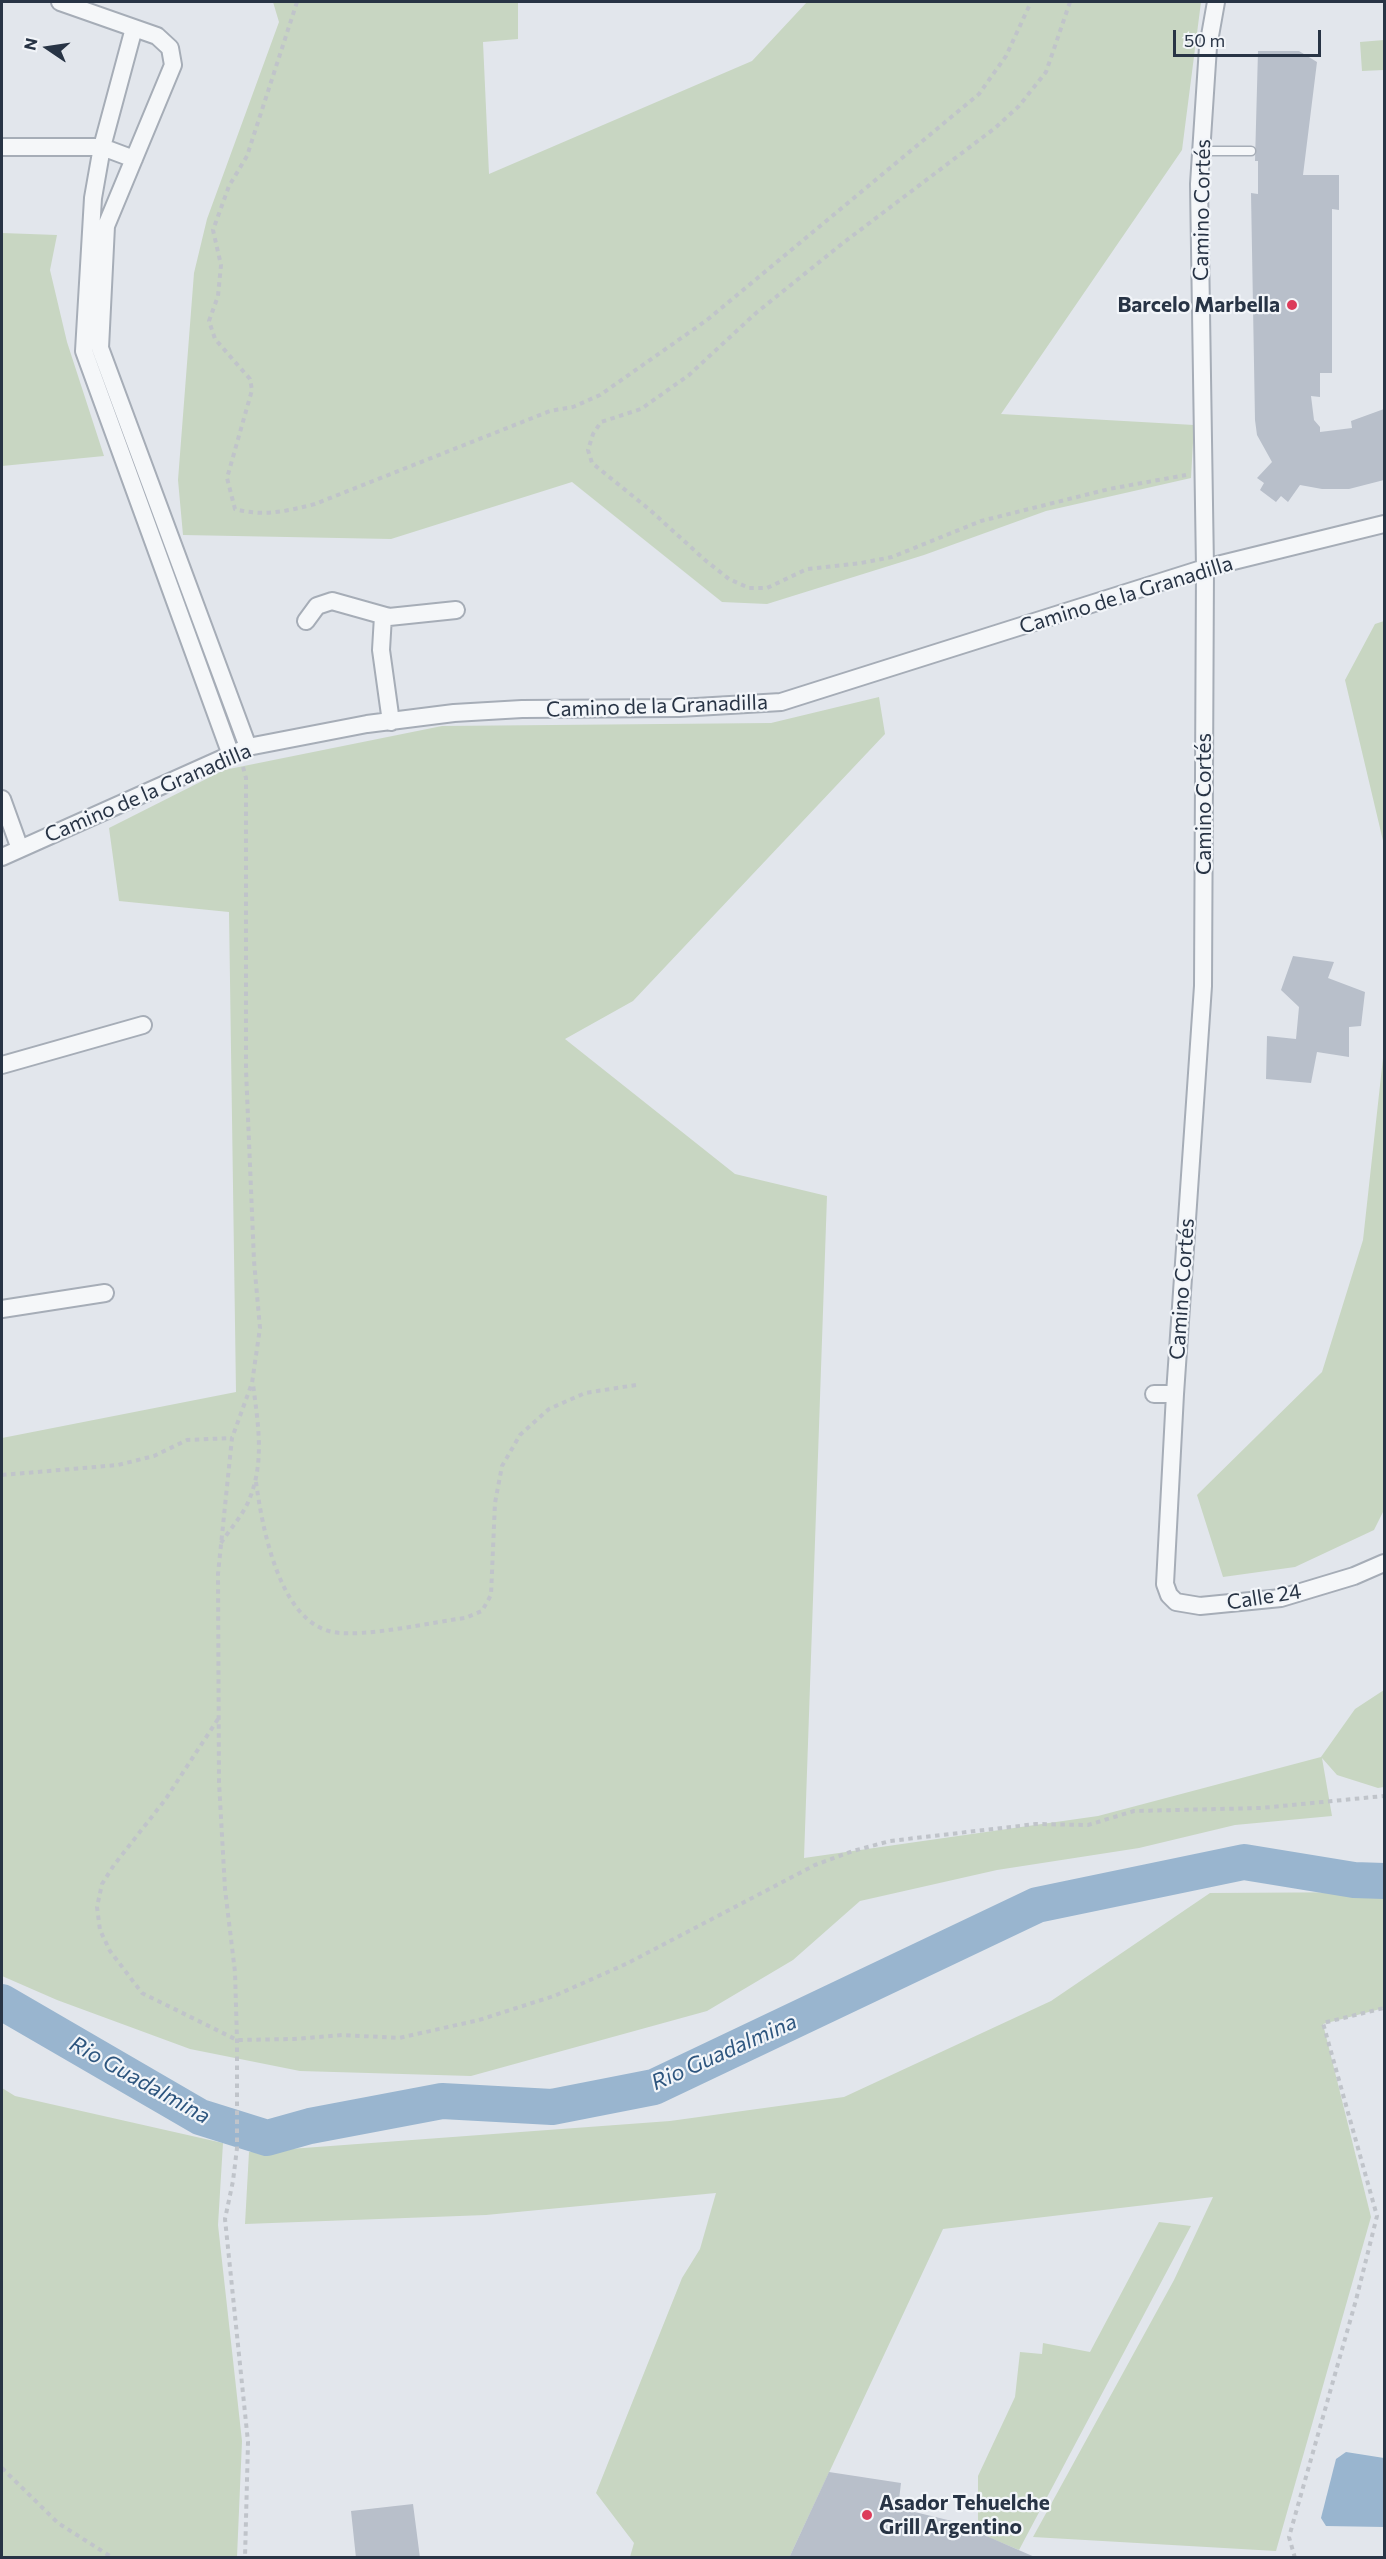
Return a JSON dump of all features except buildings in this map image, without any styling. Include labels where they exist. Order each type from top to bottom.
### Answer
[{"type":"street","points":[[60,2],[165,40],[173,56],[173,65],[106,226],[92,350]]},
{"type":"street","name":"Camino Cortés","points":[[1176,1602],[1168,1595],[1165,1584],[1175,1394],[1203,986],[1205,568],[1199,184],[1208,47],[1216,2]]},
{"type":"street","points":[[134,28],[102,147],[93,198],[92,350],[240,751]]},
{"type":"street","points":[[2,147],[102,147],[134,159]]},
{"type":"street","name":"Camino de la Granadilla","points":[[2,857],[240,751],[367,724],[454,713],[522,709],[679,708],[782,702],[1205,568],[1384,524]]},
{"type":"street","points":[[306,621],[317,606],[332,601],[383,616],[456,610]]},
{"type":"street","points":[[383,616],[381,650],[391,722]]},
{"type":"street","points":[[2,799],[20,849]]},
{"type":"street","points":[[2,1065],[143,1025]]},
{"type":"street","points":[[2,1308],[105,1293]]},
{"type":"street","points":[[1154,1394],[1175,1394]]},
{"type":"street","name":"Calle 24","points":[[1176,1602],[1200,1606],[1281,1599],[1354,1576],[1384,1563]]},
{"type":"lane","points":[[1201,151],[1251,151]]},
{"type":"path","points":[[297,2],[247,156],[229,186],[213,230],[220,265],[218,296],[209,321],[215,339],[250,379],[252,390],[227,478],[235,509],[252,514],[277,514],[315,504],[550,411],[573,407],[600,395],[707,320],[979,94],[1006,56],[1031,2]]},
{"type":"path","points":[[1070,2],[1046,72],[1019,106],[995,128],[843,243],[756,313],[689,375],[641,410],[601,422],[593,434],[588,450],[592,463],[650,510],[705,560],[729,579],[748,588],[768,588],[807,569],[892,557],[981,521],[1109,489],[1204,472]]},
{"type":"path","points":[[240,751],[246,778],[246,1070],[254,1262],[260,1328],[252,1383],[232,1438],[218,1574],[219,1718],[225,1889],[235,1972],[237,2040],[237,2148],[225,2219],[248,2442],[245,2558]]},
{"type":"path","points":[[221,1544],[248,1502],[255,1482],[260,1456],[252,1383]]},
{"type":"path","points":[[255,1482],[262,1528],[273,1566],[297,1606],[317,1626],[345,1634],[465,1618],[482,1611],[491,1595],[495,1503],[502,1466],[520,1435],[549,1409],[585,1392],[636,1385]]},
{"type":"path","points":[[2,1475],[118,1465],[154,1456],[187,1440],[232,1438]]},
{"type":"path","points":[[219,1718],[165,1800],[114,1865],[102,1884],[98,1907],[100,1930],[110,1951],[142,1993],[237,2040],[294,2040],[343,2035],[399,2038],[479,2020],[554,1996],[628,1963],[814,1866],[853,1851],[891,1841],[1036,1824],[1088,1825],[1134,1811],[1261,1808],[1384,1796]]},
{"type":"path","points":[[1295,2558],[1289,2537],[1356,2300],[1377,2216],[1323,2023],[1384,2008]]},
{"type":"path","points":[[2,2468],[58,2523],[113,2558]]},
{"type":"green space","points":[[273,2],[518,2],[518,39],[483,42],[489,174],[752,61],[807,2],[1201,2],[1182,150],[1001,414],[1194,425],[1191,478],[1046,511],[924,555],[767,604],[722,602],[572,482],[391,539],[183,535],[178,480],[194,273],[207,219],[279,22]]},
{"type":"green space","points":[[1384,40],[1384,70],[1362,71],[1360,42]]},
{"type":"green space","points":[[2,233],[57,235],[50,270],[67,342],[104,456],[2,466]]},
{"type":"green space","points":[[1384,621],[1384,845],[1345,680],[1375,624]]},
{"type":"green space","points":[[879,697],[885,734],[633,1001],[565,1039],[735,1174],[827,1196],[804,1858],[1098,1816],[1321,1757],[1355,1709],[1384,1690],[1384,1787],[1378,1788],[1337,1775],[1322,1758],[1332,1816],[1235,1825],[1139,1848],[997,1870],[860,1901],[793,1960],[707,2011],[471,2076],[300,2071],[190,2049],[57,2000],[2,1976],[2,1438],[236,1392],[229,912],[119,901],[109,828],[224,770],[442,726],[771,723]]},
{"type":"green space","points":[[1384,1049],[1384,1510],[1374,1530],[1295,1567],[1223,1577],[1197,1495],[1322,1372],[1363,1240]]},
{"type":"green space","points":[[1384,1892],[1384,2008],[1323,2024],[1371,2217],[1276,2551],[1033,2537],[1174,2280],[1213,2197],[943,2229],[789,2558],[630,2557],[634,2543],[596,2493],[682,2278],[700,2249],[716,2193],[486,2215],[245,2224],[249,2152],[670,2121],[844,2097],[1051,2001],[1210,1893]]},
{"type":"green space","points":[[2,2088],[15,2096],[223,2143],[218,2225],[242,2441],[237,2557],[2,2557]]},
{"type":"green space","points":[[1159,2222],[1191,2226],[1019,2550],[978,2533],[978,2476],[1015,2397],[1020,2352],[1042,2354],[1043,2343],[1090,2352]]},
{"type":"water","points":[[1346,2452],[1384,2458],[1384,2527],[1326,2526],[1321,2518],[1336,2459]]},
{"type":"waterway","name":"Rio Guadalmina","points":[[2,2002],[200,2117],[267,2138],[310,2126],[442,2101],[552,2107],[654,2087],[1037,1905],[1244,1862],[1354,1880],[1384,1881]]},
{"type":"place","name":"Barcelo Marbella","points":[[1292,305]]},
{"type":"place","name":"Asador Tehuelche Grill Argentino","points":[[867,2515]]}]
